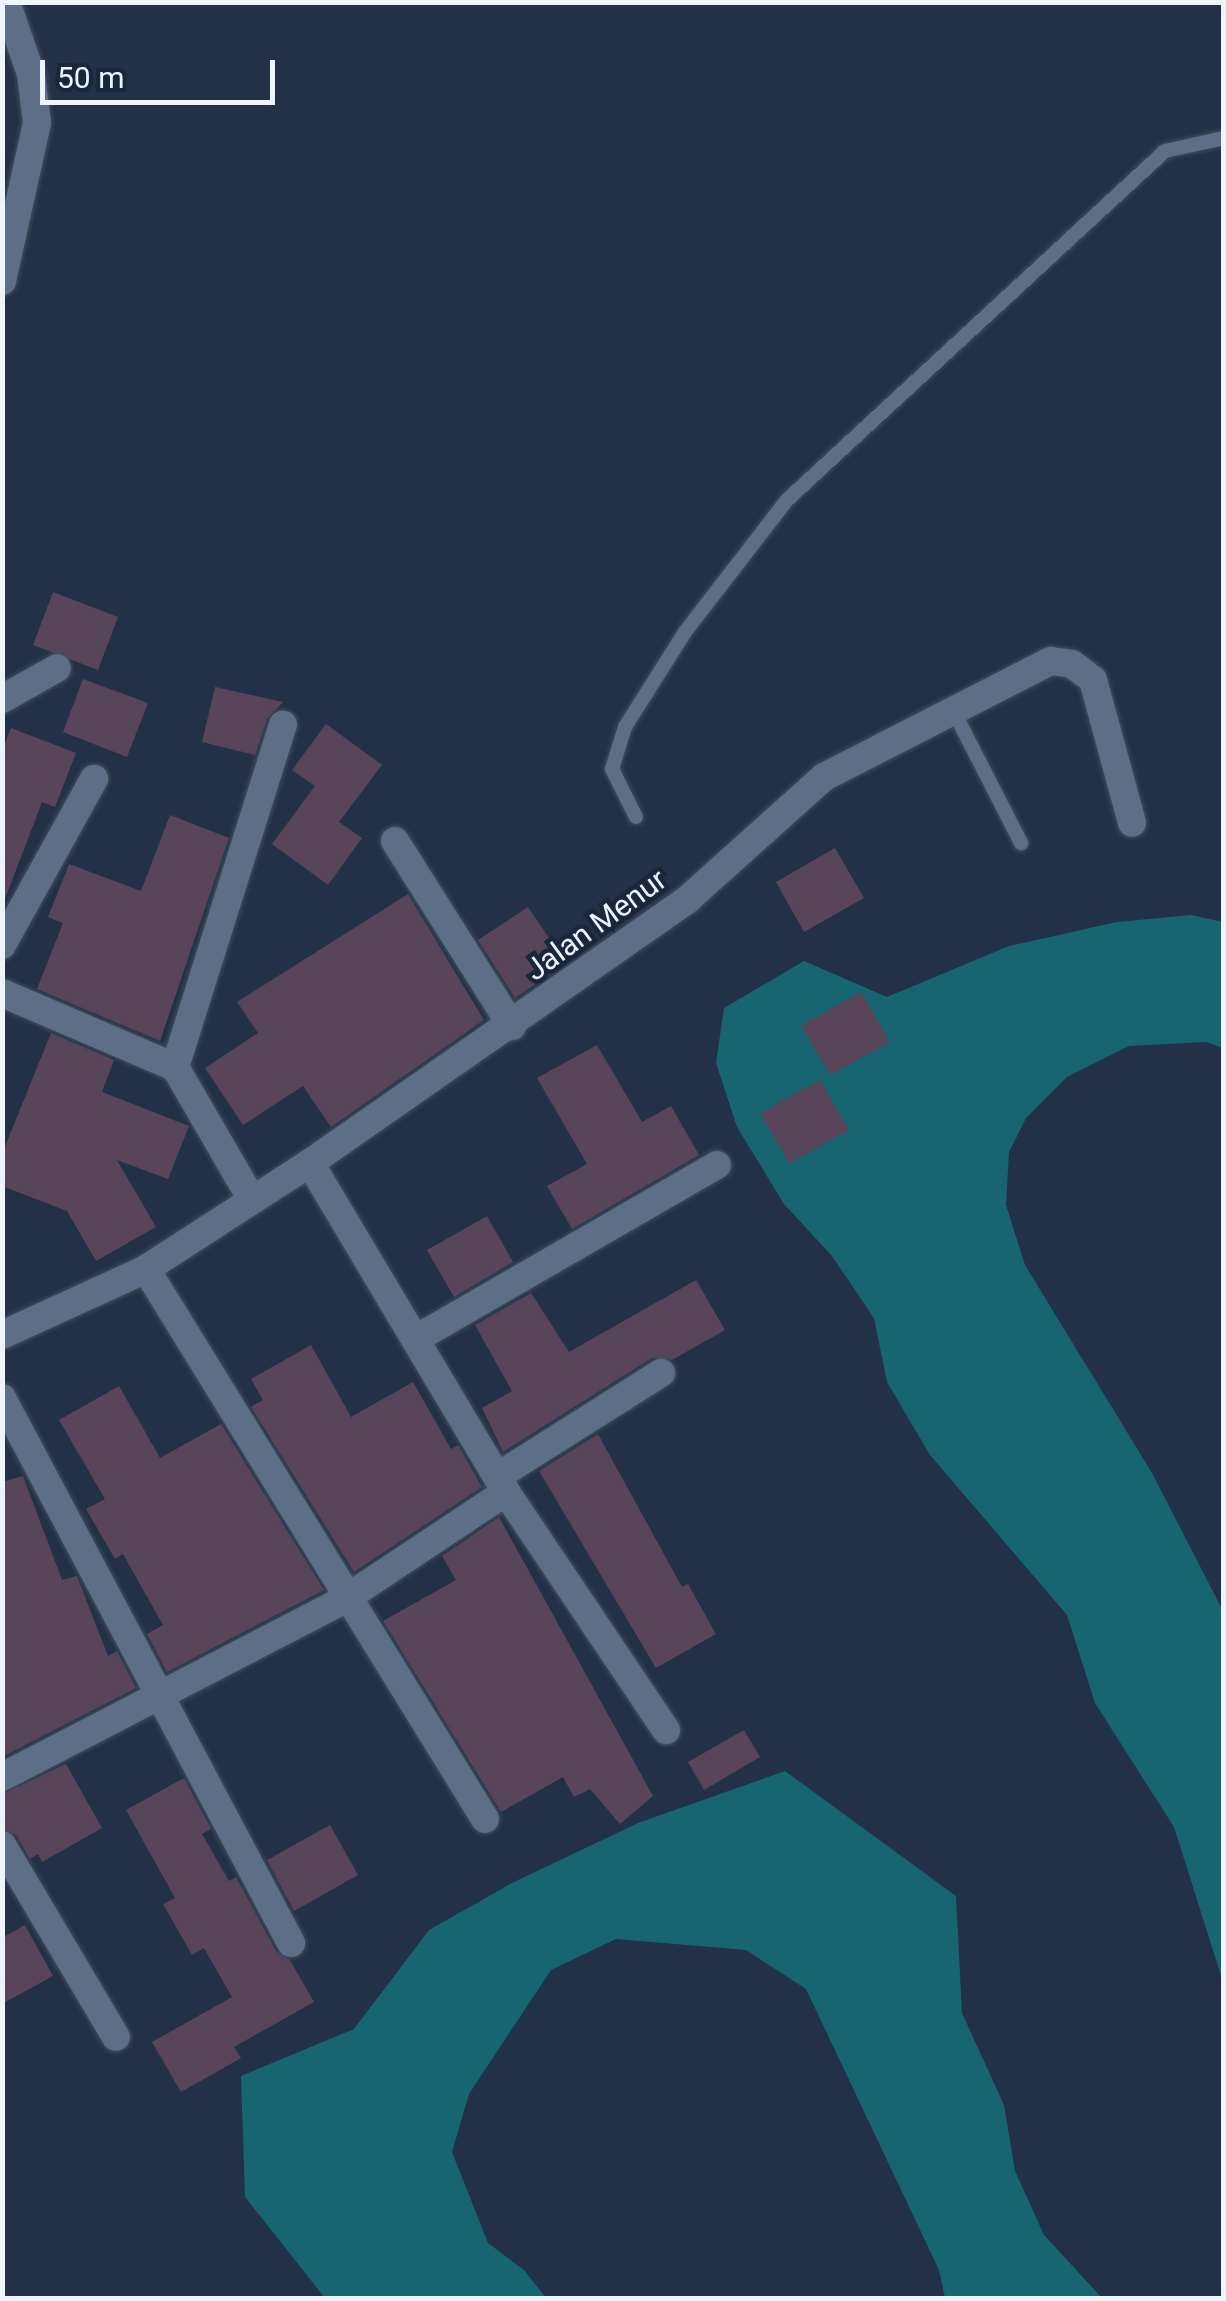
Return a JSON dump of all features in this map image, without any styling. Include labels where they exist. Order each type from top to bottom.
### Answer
[{"type":"street","points":[[2,281],[36,123],[31,74],[6,2]]},
{"type":"street","name":"Jalan Menur","points":[[2,1335],[146,1269],[512,1026],[688,899],[824,777],[952,707],[1050,661],[1083,671],[1100,695],[1132,823]]},
{"type":"street","points":[[2,700],[57,668]]},
{"type":"street","points":[[175,1067],[283,725]]},
{"type":"street","points":[[2,945],[94,779]]},
{"type":"street","points":[[396,841],[512,1026]]},
{"type":"street","points":[[2,994],[175,1067],[251,1198]]},
{"type":"street","points":[[310,1163],[419,1337],[502,1484],[666,1730]]},
{"type":"street","points":[[419,1337],[717,1165]]},
{"type":"street","points":[[146,1269],[345,1600],[485,1819]]},
{"type":"street","points":[[2,1777],[162,1698],[345,1600],[660,1373]]},
{"type":"street","points":[[2,1398],[291,1943]]},
{"type":"street","points":[[2,1845],[116,2037]]},
{"type":"lane","points":[[636,817],[612,769],[625,727],[685,632],[787,500],[1165,150],[1224,138]]},
{"type":"lane","points":[[952,707],[1021,843]]},
{"type":"shaded area","points":[[1191,915],[1223,922],[1223,1048],[1206,1042],[1129,1046],[1067,1077],[1026,1118],[1009,1152],[1006,1205],[1025,1265],[1152,1473],[1223,1611],[1223,1982],[1174,1827],[1095,1703],[1067,1615],[930,1455],[887,1382],[874,1318],[832,1256],[784,1204],[737,1127],[716,1063],[724,1008],[804,961],[887,997],[1009,946],[1117,922]]},
{"type":"shaded area","points":[[785,1771],[956,1896],[962,2013],[1004,2105],[1015,2171],[1044,2235],[1102,2298],[945,2298],[939,2270],[806,1989],[746,1950],[616,1939],[551,1970],[469,2094],[452,2152],[488,2243],[524,2270],[546,2298],[325,2298],[245,2197],[241,2076],[354,2029],[429,1930],[512,1883],[638,1823]]},
{"type":"building","points":[[53,592],[118,617],[98,670],[33,645]]},
{"type":"building","points":[[83,679],[148,703],[127,757],[63,732]]},
{"type":"building","points":[[215,687],[283,702],[267,719],[255,755],[202,742]]},
{"type":"building","points":[[326,724],[382,765],[339,822],[362,838],[328,885],[272,844],[315,786],[292,770]]},
{"type":"building","points":[[11,728],[76,753],[55,807],[42,802],[5,899],[2,751]]},
{"type":"building","points":[[170,815],[229,838],[160,1041],[37,989],[63,923],[48,917],[69,864],[141,891]]},
{"type":"building","points":[[835,848],[864,898],[804,932],[776,882]]},
{"type":"building","points":[[408,894],[484,1020],[331,1127],[303,1086],[243,1125],[205,1068],[258,1033],[237,1002]]},
{"type":"building","points":[[528,907],[566,963],[515,998],[478,940]]},
{"type":"building","points":[[861,992],[890,1042],[830,1075],[801,1025]]},
{"type":"building","points":[[51,1033],[114,1060],[102,1092],[189,1126],[168,1179],[117,1160],[156,1227],[96,1261],[67,1211],[2,1186],[2,1154]]},
{"type":"building","points":[[597,1045],[642,1122],[671,1106],[699,1155],[572,1229],[547,1186],[587,1164],[537,1078]]},
{"type":"building","points":[[820,1080],[849,1130],[789,1163],[760,1113]]},
{"type":"building","points":[[487,1216],[513,1262],[454,1297],[427,1250]]},
{"type":"building","points":[[696,1280],[725,1330],[672,1360],[652,1358],[503,1452],[482,1408],[512,1391],[475,1325],[531,1293],[569,1352]]},
{"type":"building","points":[[311,1345],[351,1417],[413,1382],[451,1449],[458,1445],[482,1487],[354,1572],[251,1407],[263,1400],[251,1379]]},
{"type":"building","points":[[119,1386],[160,1458],[221,1424],[324,1590],[167,1672],[147,1634],[163,1625],[123,1554],[115,1559],[86,1509],[105,1499],[59,1420]]},
{"type":"building","points":[[598,1434],[682,1587],[688,1584],[716,1634],[656,1668],[539,1471]]},
{"type":"building","points":[[23,1476],[62,1580],[77,1576],[108,1656],[117,1651],[136,1688],[2,1757],[2,1482]]},
{"type":"building","points":[[499,1517],[653,1796],[620,1824],[590,1789],[574,1797],[563,1777],[501,1812],[383,1621],[456,1580],[442,1556]]},
{"type":"building","points":[[744,1730],[760,1757],[704,1790],[688,1762]]},
{"type":"building","points":[[66,1764],[102,1828],[42,1862],[38,1854],[30,1859],[16,1835],[2,1828],[2,1794]]},
{"type":"building","points":[[184,1778],[211,1829],[202,1834],[229,1881],[236,1877],[276,1951],[290,1960],[314,2002],[234,2047],[241,2058],[181,2092],[152,2042],[232,1997],[204,1948],[192,1955],[163,1904],[175,1898],[126,1810]]},
{"type":"building","points":[[330,1825],[358,1875],[294,1911],[267,1860]]},
{"type":"building","points":[[25,1925],[53,1976],[2,2004],[2,1938]]}]
